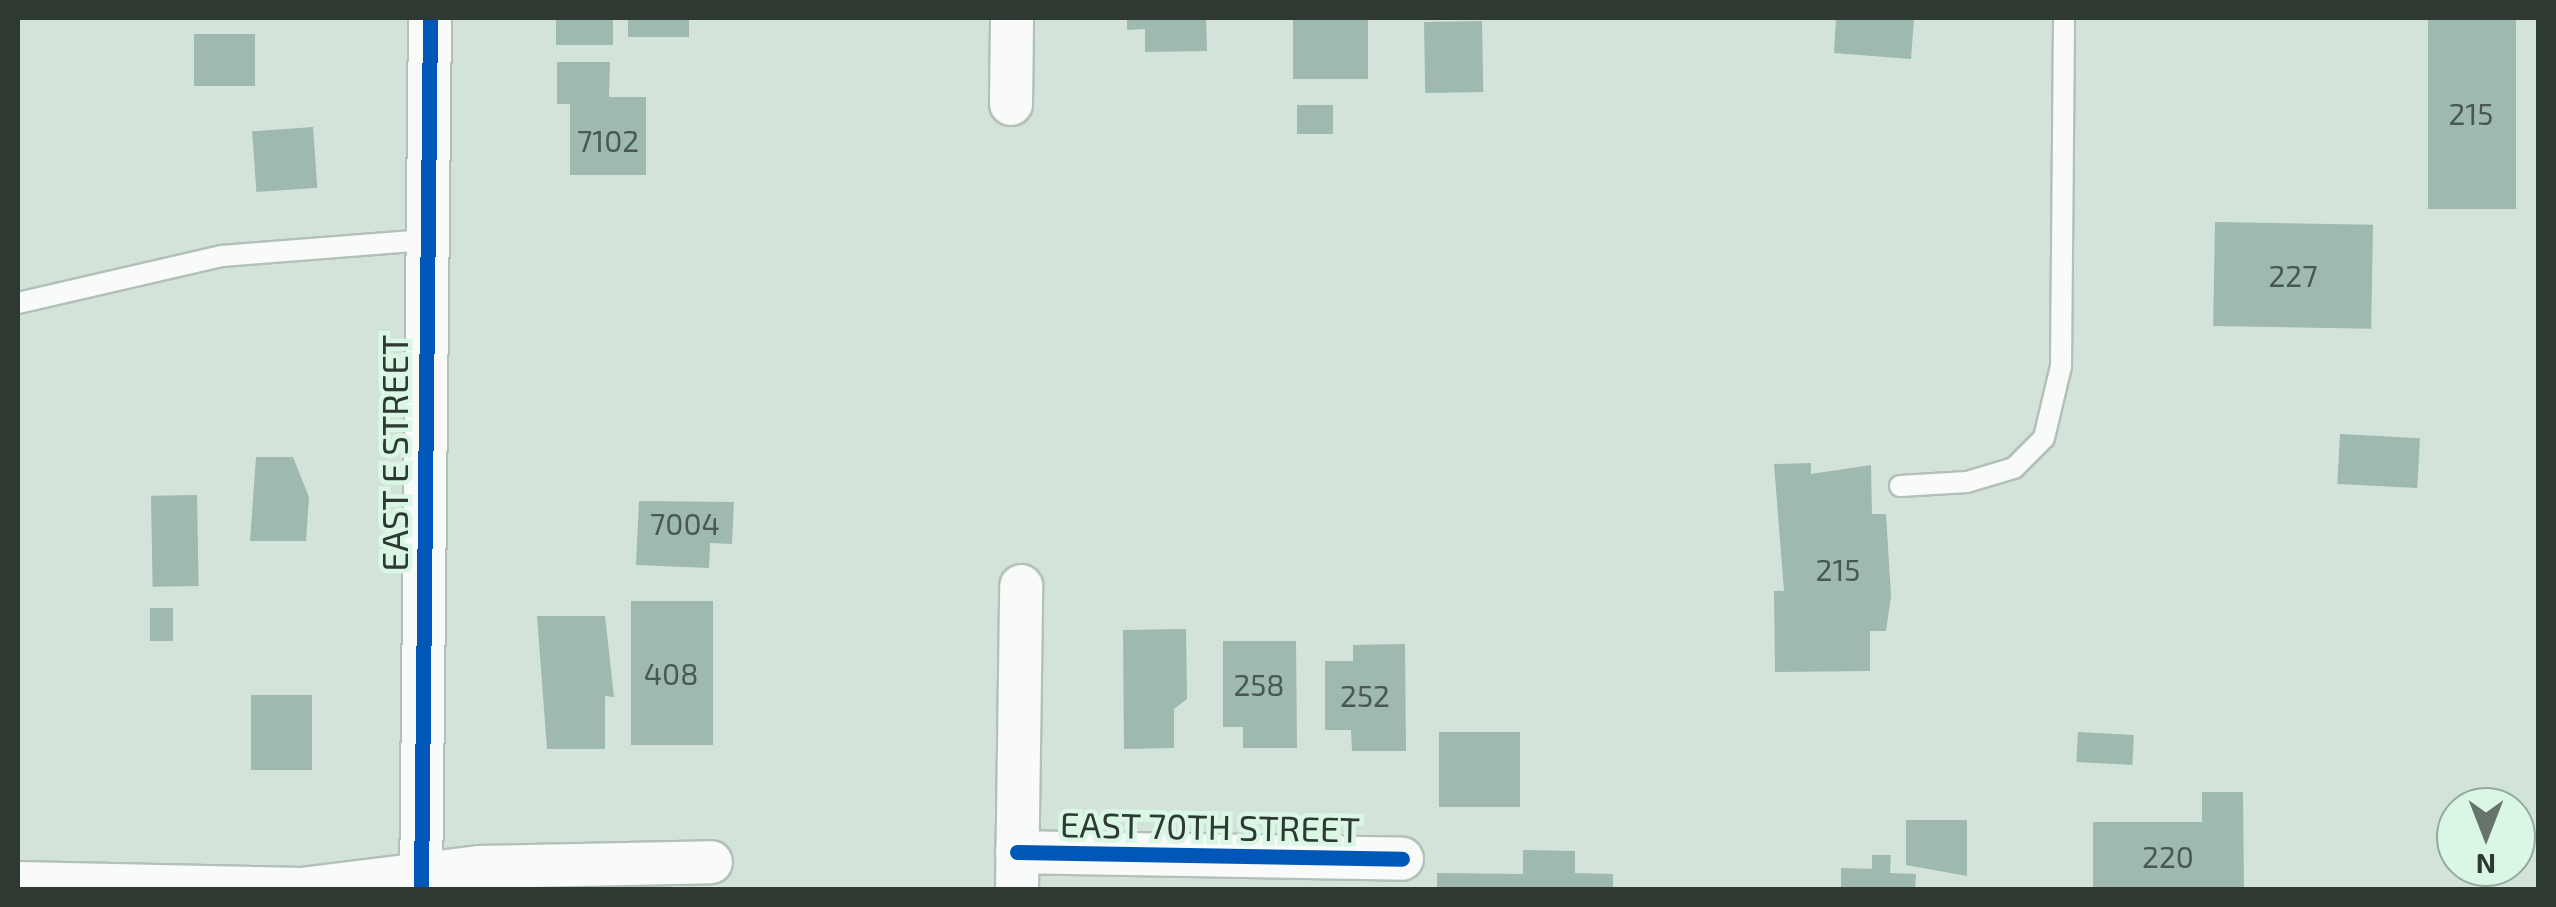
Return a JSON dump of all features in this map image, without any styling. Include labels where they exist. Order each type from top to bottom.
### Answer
[{"type":"street","name":"EAST E STREET","points":[[421,885],[430,18]]},
{"type":"street","points":[[1011,104],[1012,18]]},
{"type":"street","points":[[1017,871],[1021,586]]},
{"type":"street","name":"EAST 70TH STREET","points":[[1017,871],[1402,860]]},
{"type":"street","points":[[18,883],[301,890],[421,885],[480,867],[711,862]]},
{"type":"lane","points":[[1900,486],[2014,468],[2044,438],[2061,366],[2064,18]]},
{"type":"lane","points":[[18,303],[222,256],[425,240]]},
{"type":"building","points":[[556,18],[613,18],[613,45],[556,45]]},
{"type":"building","points":[[628,18],[689,18],[689,37],[628,37]]},
{"type":"building","points":[[1127,18],[1206,18],[1207,51],[1145,52],[1145,29],[1127,30]]},
{"type":"building","points":[[1293,18],[1368,18],[1368,79],[1293,79]]},
{"type":"building","points":[[1836,18],[1914,18],[1911,59],[1834,53]]},
{"type":"building","points":[[2428,18],[2516,18],[2516,209],[2428,209]]},
{"type":"building","points":[[1482,21],[1483,92],[1425,93],[1424,22]]},
{"type":"building","points":[[194,34],[255,34],[255,86],[194,86]]},
{"type":"building","points":[[557,62],[610,62],[609,97],[646,97],[646,175],[570,175],[570,104],[557,104]]},
{"type":"building","points":[[1297,105],[1333,105],[1333,134],[1297,134]]},
{"type":"building","points":[[313,127],[317,188],[256,192],[252,131]]},
{"type":"building","points":[[2215,222],[2373,225],[2371,329],[2213,326]]},
{"type":"building","points":[[2340,434],[2420,438],[2417,488],[2337,484]]},
{"type":"building","points":[[256,457],[293,457],[309,497],[306,541],[250,541]]},
{"type":"building","points":[[1811,463],[1811,474],[1871,465],[1872,514],[1886,514],[1891,596],[1886,631],[1870,631],[1870,671],[1775,672],[1774,591],[1784,591],[1774,464]]},
{"type":"building","points":[[197,495],[199,586],[153,587],[151,496]]},
{"type":"building","points":[[639,501],[734,502],[732,544],[710,543],[709,568],[636,565]]},
{"type":"building","points":[[631,601],[713,601],[713,745],[631,745]]},
{"type":"building","points":[[150,608],[173,608],[173,641],[150,641]]},
{"type":"building","points":[[537,616],[605,616],[614,697],[605,696],[605,749],[547,749]]},
{"type":"building","points":[[1186,629],[1187,699],[1174,709],[1174,748],[1124,749],[1123,630]]},
{"type":"building","points":[[1223,641],[1296,641],[1297,748],[1243,748],[1243,727],[1223,727]]},
{"type":"building","points":[[1405,644],[1406,751],[1352,751],[1351,730],[1325,730],[1325,661],[1353,661],[1353,645]]},
{"type":"building","points":[[251,695],[312,695],[312,770],[251,770]]},
{"type":"building","points":[[1439,732],[1520,732],[1520,807],[1439,807]]},
{"type":"building","points":[[2078,732],[2134,735],[2132,765],[2076,762]]},
{"type":"building","points":[[2202,792],[2243,792],[2244,890],[2093,890],[2093,822],[2202,822]]},
{"type":"building","points":[[1906,820],[1967,820],[1967,876],[1906,865]]},
{"type":"building","points":[[1523,850],[1575,851],[1575,873],[1613,874],[1613,890],[1437,890],[1437,873],[1523,874]]},
{"type":"building","points":[[1872,855],[1891,855],[1890,873],[1916,874],[1915,890],[1841,890],[1841,868],[1872,869]]},
{"type":"cycle path","points":[[421,890],[430,18]]},
{"type":"cycle path","points":[[1017,852],[1402,859]]}]
